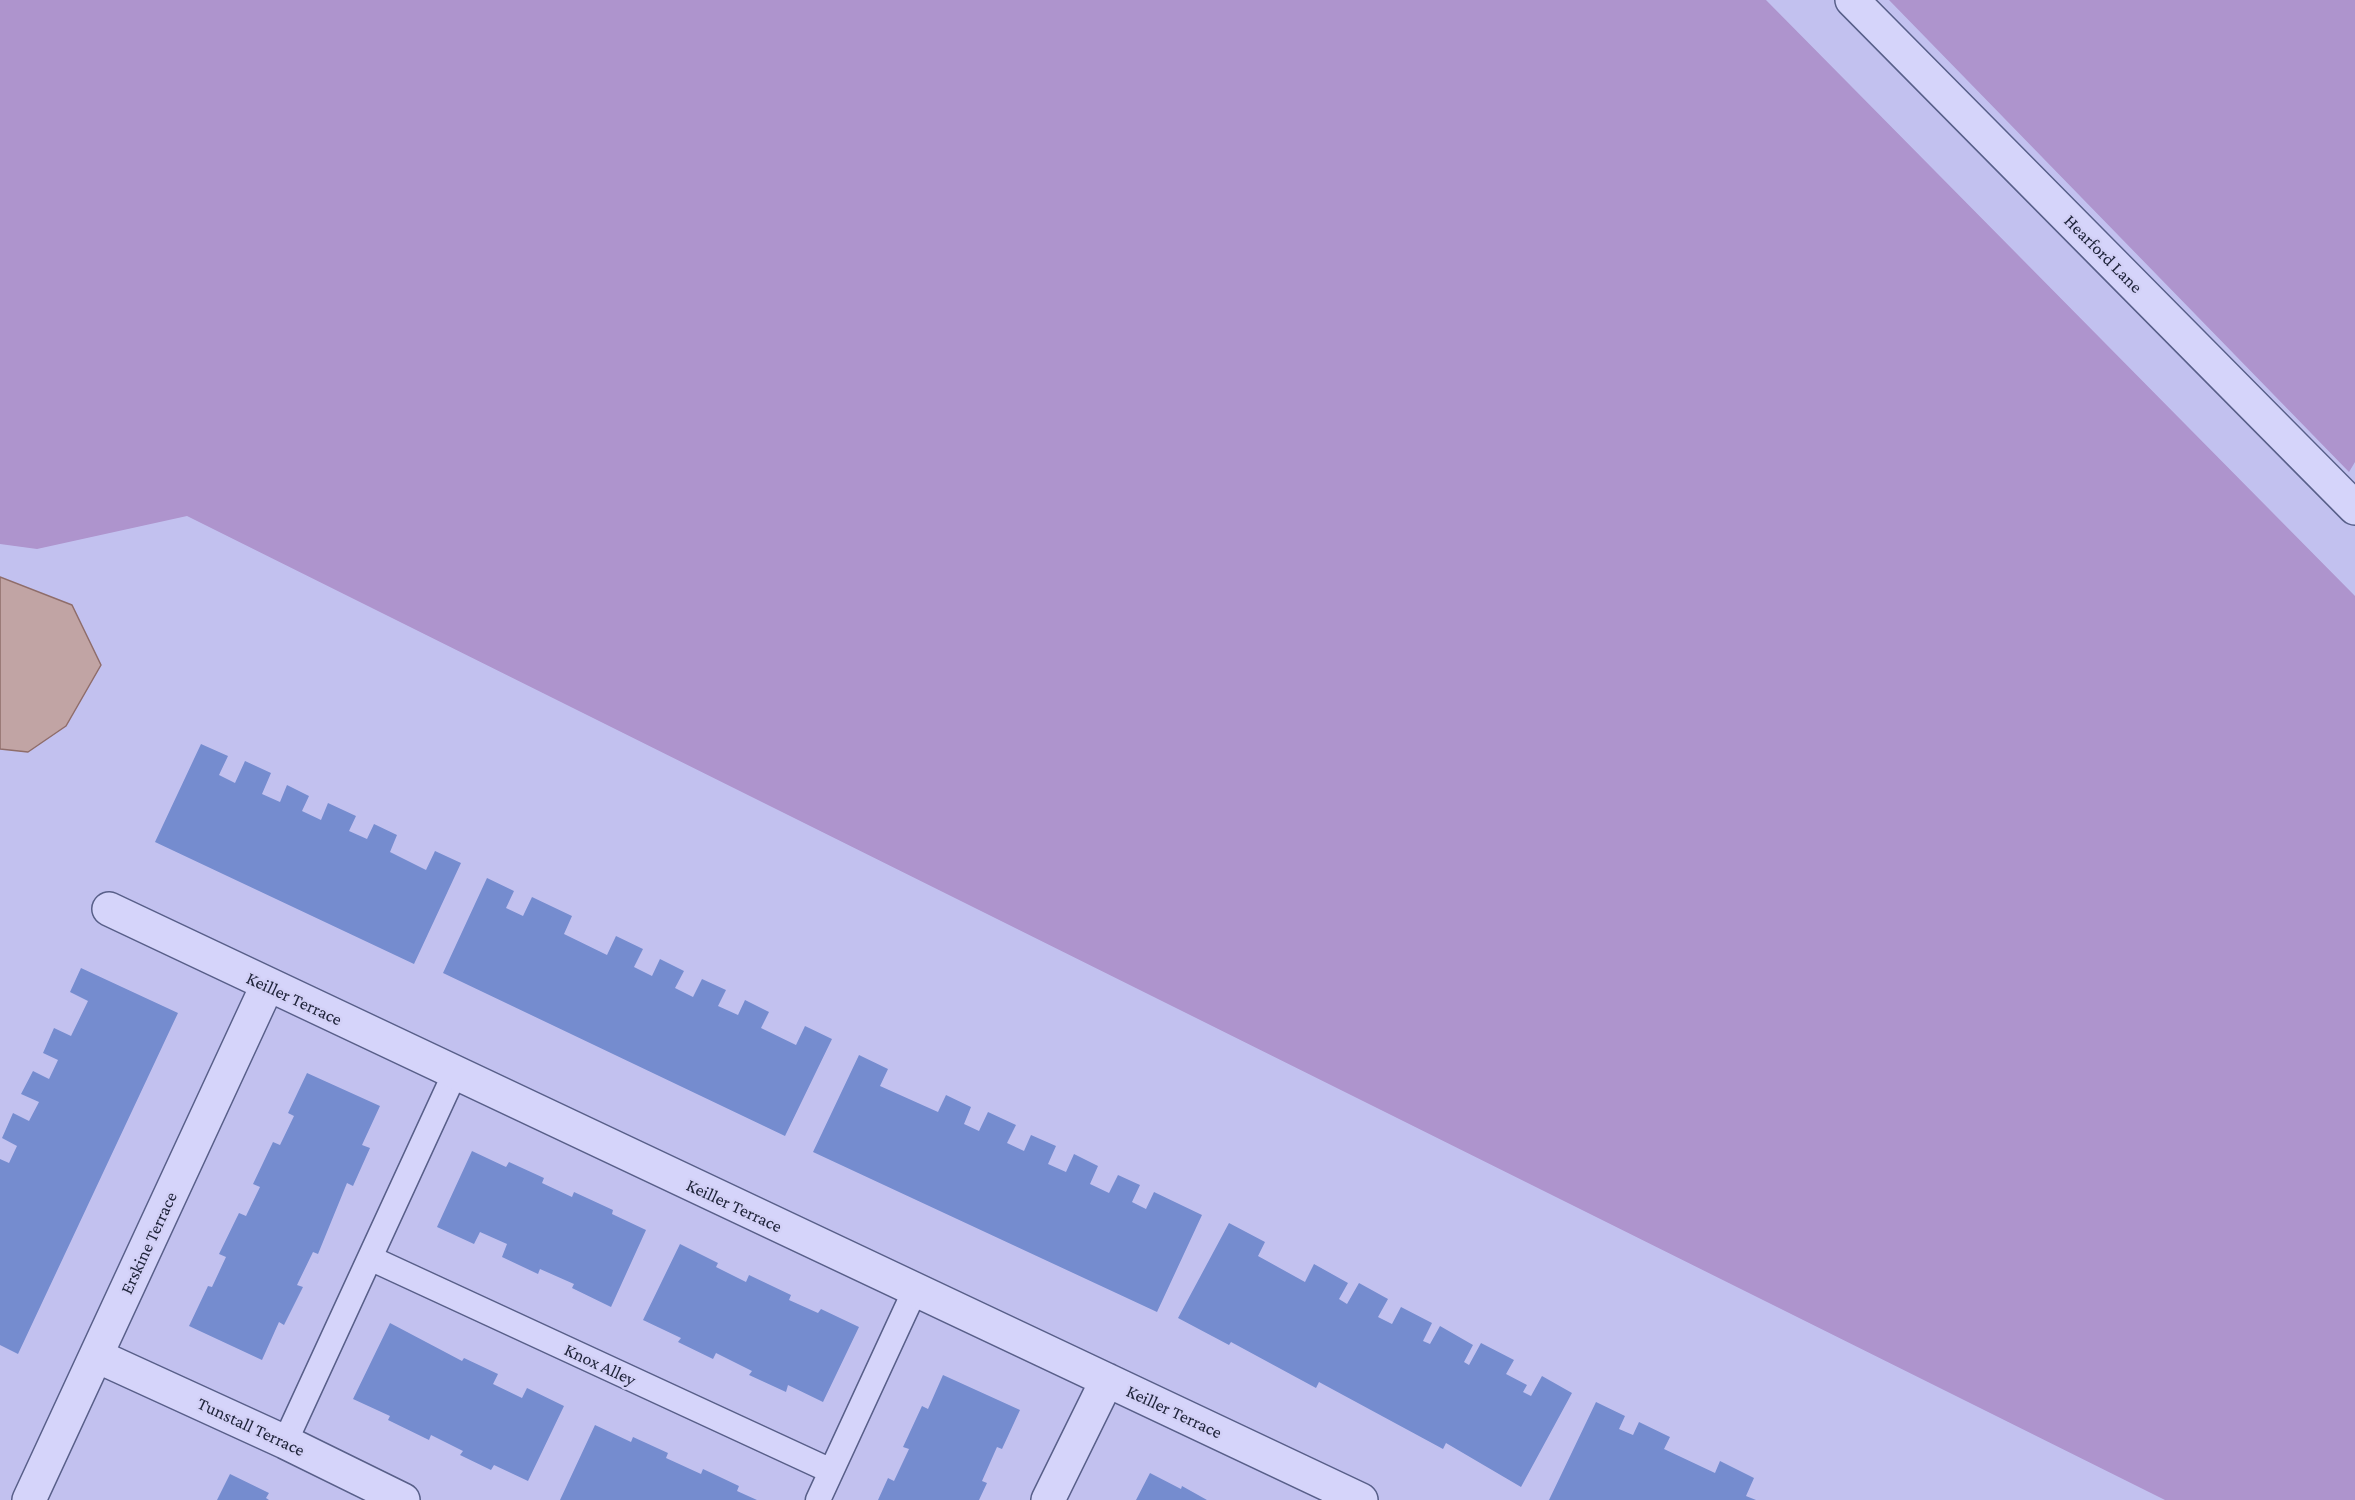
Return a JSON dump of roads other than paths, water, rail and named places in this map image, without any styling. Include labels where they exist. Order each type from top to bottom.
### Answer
[{"type":"street","name":"Hearford Lane","points":[[1852,0],[2355,508]]},
{"type":"street","name":"Keiller Terrace","points":[[109,909],[454,1075],[1361,1500]]},
{"type":"street","name":"Erskine Terrace","points":[[29,1500],[267,986]]},
{"type":"street","name":"Tunstall Terrace","points":[[97,1356],[285,1442],[403,1500]]},
{"type":"street","points":[[1048,1500],[1107,1380]]},
{"type":"lane","points":[[285,1442],[454,1075]]},
{"type":"lane","name":"Knox Alley","points":[[370,1258],[831,1472]]},
{"type":"lane","points":[[818,1500],[915,1290]]}]
